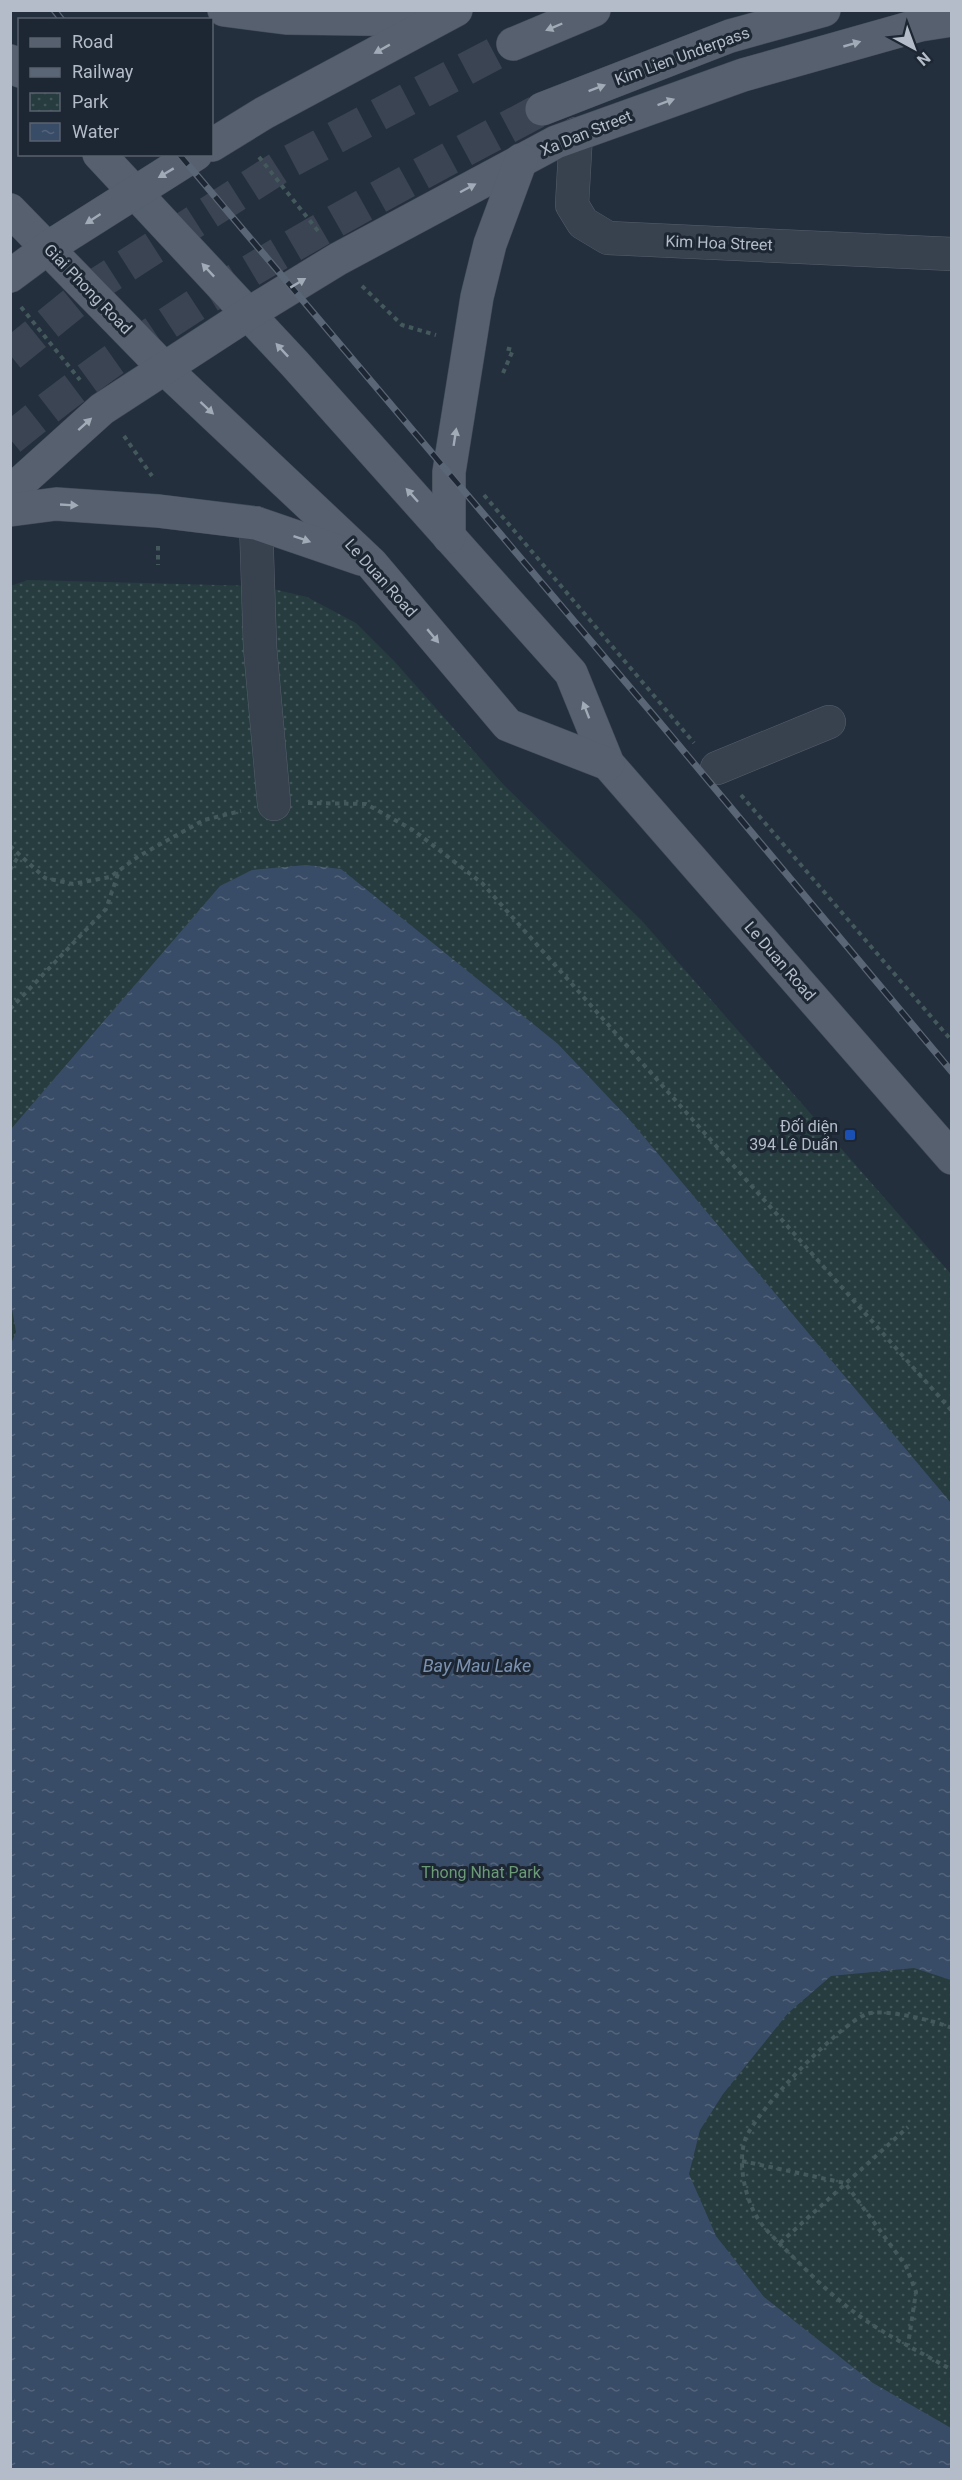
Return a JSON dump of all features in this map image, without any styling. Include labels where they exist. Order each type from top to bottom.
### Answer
[{"type":"main road","points":[[224,10],[286,18],[444,16]]},
{"type":"main road","points":[[513,44],[594,10]]},
{"type":"main road","name":"Kim Lien Underpass","points":[[542,109],[730,36],[824,10]]},
{"type":"main road","points":[[213,144],[264,113],[444,16]]},
{"type":"main road","name":"Xa Dan Street","points":[[10,492],[102,409],[164,368],[338,259],[521,160],[576,134],[743,75],[920,25],[951,20]]},
{"type":"main road","points":[[101,156],[248,314]]},
{"type":"main road","points":[[10,276],[49,247],[193,156]]},
{"type":"main road","points":[[449,537],[450,472],[477,297],[490,244],[521,160]]},
{"type":"main road","name":"Giai Phong Road","points":[[10,210],[49,247],[164,368]]},
{"type":"main road","name":"Le Duan Road","points":[[248,314],[571,673],[608,764],[951,1158]]},
{"type":"main road","name":"Le Duan Road","points":[[164,368],[371,563],[508,725],[608,764]]},
{"type":"main road","points":[[10,510],[56,504],[158,511],[256,523],[371,563]]},
{"type":"street","name":"Kim Hoa Street","points":[[576,134],[572,205],[583,223],[608,238],[951,254]]},
{"type":"street","points":[[256,523],[260,647],[274,804]]},
{"type":"street","points":[[717,768],[829,722]]},
{"type":"path","points":[[258,156],[322,236]]},
{"type":"path","points":[[356,279],[402,326],[443,337]]},
{"type":"path","points":[[32,318],[87,389]]},
{"type":"path","points":[[118,428],[148,470],[154,486]]},
{"type":"path","points":[[453,457],[684,732],[951,1041]]},
{"type":"path","points":[[10,846],[45,878],[73,884],[110,877],[204,820],[274,804],[366,804],[413,830],[482,883],[951,1411]]},
{"type":"path","points":[[10,870],[19,855]]},
{"type":"path","points":[[10,1009],[106,909],[119,870]]},
{"type":"path","points":[[951,2028],[937,2021],[891,2014],[870,2013],[856,2019],[796,2074],[763,2111],[745,2139],[742,2161],[754,2212],[780,2243],[828,2290],[868,2322],[951,2370]]},
{"type":"path","points":[[780,2243],[908,2127]]},
{"type":"path","points":[[742,2161],[845,2183],[906,2266],[916,2292],[908,2345]]},
{"type":"green space","name":"Bay Mau Lake","points":[[28,580],[260,586],[307,597],[356,623],[395,662],[503,784],[643,922],[951,1274],[951,2469],[11,2469],[10,586]]},
{"type":"water","name":"Bay Mau Lake","points":[[306,865],[341,869],[558,1044],[628,1118],[951,1503],[951,1980],[914,1968],[831,1976],[788,2013],[723,2094],[700,2130],[689,2174],[716,2236],[764,2297],[873,2383],[951,2428],[951,2469],[11,2469],[10,1346],[16,1332],[10,1297],[11,1129],[220,886],[252,870]]},
{"type":"tunnel","points":[[10,355],[96,285],[283,165],[513,44]]},
{"type":"tunnel","points":[[10,439],[72,390],[136,345],[268,260],[542,109]]},
{"type":"railway","points":[[54,10],[60,18]]},
{"type":"railway","points":[[181,156],[952,1072]]},
{"type":"place","name":"Đối diện 394 Lê Duẩn","points":[[850,1135]]},
{"type":"park label","name":"Thong Nhat Park","points":[[481,1872]]}]
